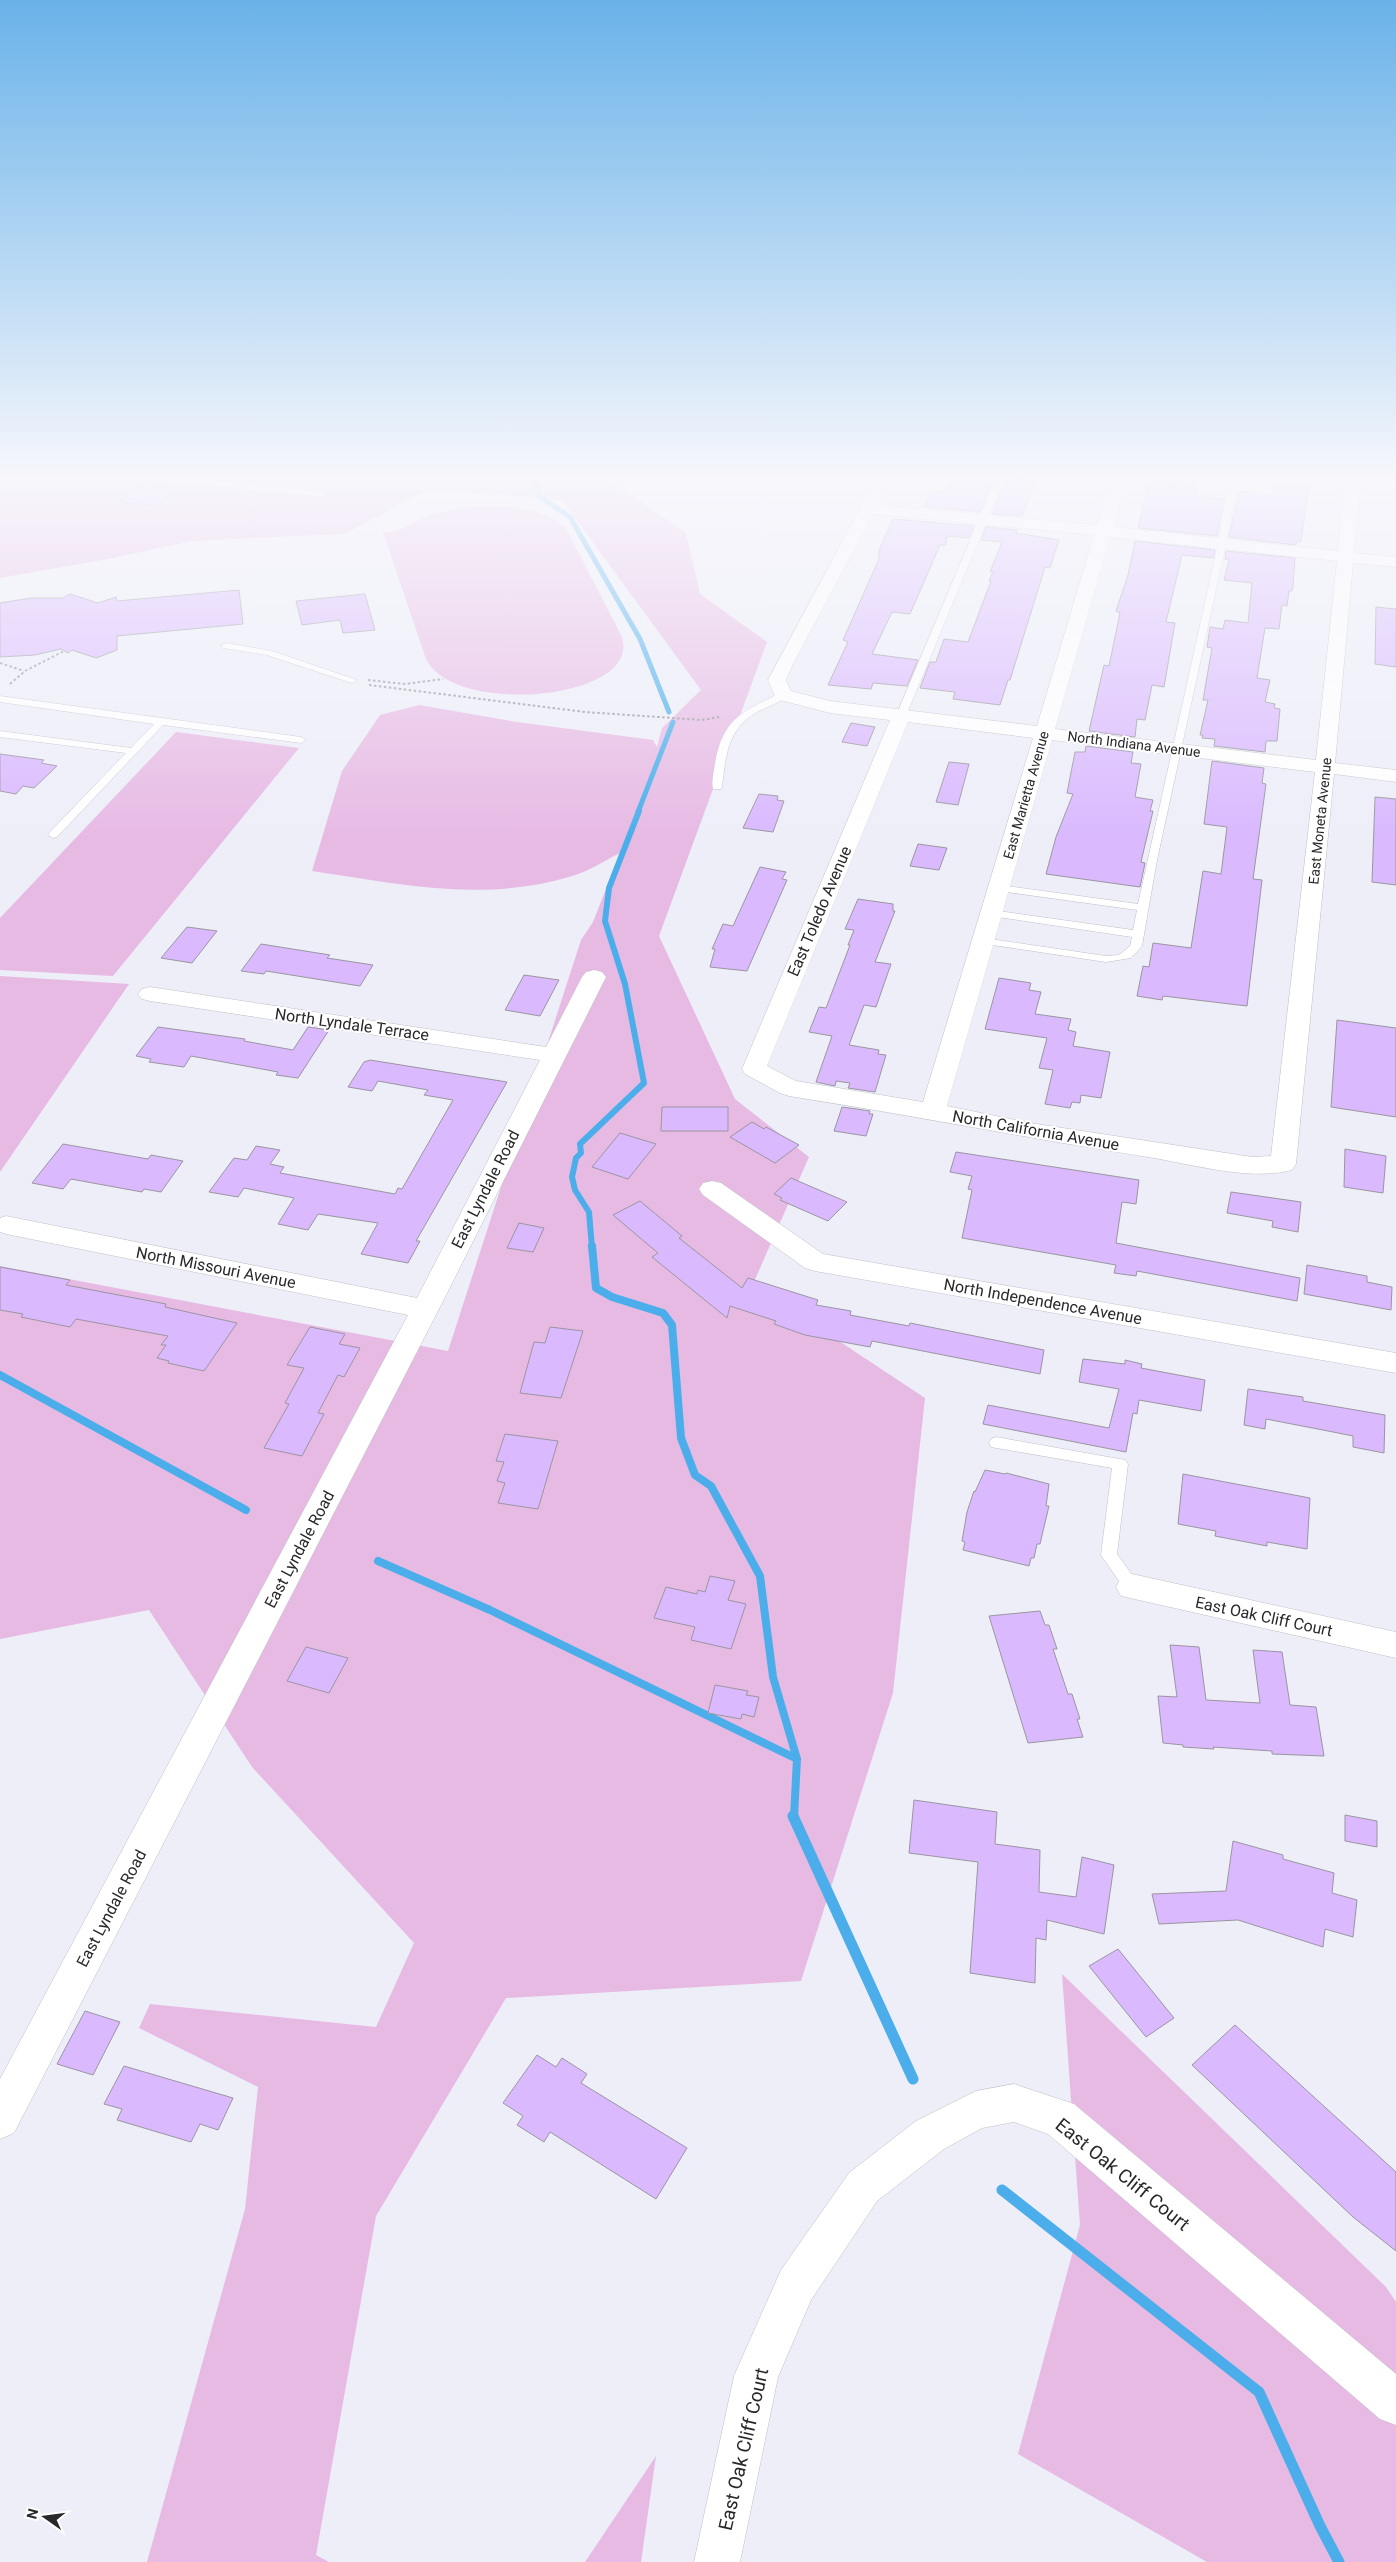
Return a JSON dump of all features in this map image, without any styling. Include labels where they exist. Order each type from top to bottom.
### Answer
[{"type":"street","points":[[783,695],[777,680],[819,599]]},
{"type":"street","name":"East Marietta Avenue","points":[[933,1111],[1083,599]]},
{"type":"street","name":"East Moneta Avenue","points":[[1283,1164],[1342,599]]},
{"type":"street","name":"North Indiana Avenue","points":[[783,695],[830,707],[1396,776]]},
{"type":"street","name":"East Toledo Avenue","points":[[789,1088],[754,1069],[901,716]]},
{"type":"street","name":"East Lyndale Road","points":[[0,2119],[426,1309],[553,1054],[594,977]]},
{"type":"street","name":"North Lyndale Terrace","points":[[150,994],[553,1054]]},
{"type":"street","name":"North California Avenue","points":[[789,1088],[933,1111],[1039,1133],[1252,1165],[1283,1164]]},
{"type":"street","name":"North Independence Avenue","points":[[712,1189],[815,1262],[1396,1363]]},
{"type":"street","name":"North Missouri Avenue","points":[[6,1225],[426,1309]]},
{"type":"street","name":"East Oak Cliff Court","points":[[1132,1587],[1396,1645]]},
{"type":"street","name":"East Oak Cliff Court","points":[[717,2562],[756,2376],[796,2285],[863,2187],[930,2135],[976,2110],[1014,2103],[1060,2118],[1396,2403]]},
{"type":"lane","points":[[901,716],[950,599]]},
{"type":"lane","points":[[983,941],[1120,959],[1130,954],[1136,946],[1210,599]]},
{"type":"lane","points":[[226,646],[269,653],[356,682]]},
{"type":"lane","points":[[718,787],[720,763],[730,729],[737,721],[783,695]]},
{"type":"lane","points":[[0,699],[301,740]]},
{"type":"lane","points":[[53,835],[161,722]]},
{"type":"lane","points":[[0,734],[132,751]]},
{"type":"lane","points":[[999,888],[1143,908]]},
{"type":"lane","points":[[991,913],[1138,934]]},
{"type":"lane","points":[[996,1443],[1120,1464],[1109,1555],[1132,1587]]},
{"type":"path","points":[[6,687],[25,671],[64,651]]},
{"type":"path","points":[[0,663],[25,671]]},
{"type":"path","points":[[356,682],[405,684],[443,678]]},
{"type":"path","points":[[356,682],[585,712],[702,720],[711,718]]},
{"type":"shaded area","points":[[406,599],[602,599],[622,637],[620,658],[604,675],[576,687],[542,693],[506,694],[471,689],[443,677],[426,659]]},
{"type":"shaded area","points":[[634,599],[706,599],[767,642],[659,936],[735,1099],[809,1157],[753,1284],[925,1398],[893,1693],[801,1981],[506,1998],[376,2216],[316,2555],[329,2562],[147,2562],[245,2209],[258,2087],[139,2028],[150,2004],[376,2027],[414,1943],[252,1767],[149,1610],[0,1639],[0,1266],[448,1351],[581,940],[593,922],[620,853],[572,876],[539,884],[474,890],[442,889],[312,871],[342,771],[380,715],[419,705],[517,722],[653,740],[657,747],[662,728],[701,690]]},
{"type":"shaded area","points":[[176,732],[299,748],[113,976],[0,970],[0,918]]},
{"type":"shaded area","points":[[0,976],[129,984],[0,1172]]},
{"type":"shaded area","points":[[1062,1974],[1386,2287],[1396,2302],[1396,2562],[1207,2562],[1018,2454],[1080,2225]]},
{"type":"shaded area","points":[[656,2456],[641,2562],[585,2562]]},
{"type":"building","points":[[28,599],[84,599],[98,603],[111,599],[116,599],[117,601],[144,599],[240,599],[243,624],[117,636],[117,650],[96,658],[72,650],[68,653],[61,649],[35,655],[0,657],[0,603]]},
{"type":"building","points":[[320,599],[366,599],[375,630],[343,633],[340,620],[302,625],[296,601]]},
{"type":"building","points":[[861,599],[917,599],[910,614],[892,612],[872,654],[918,660],[907,686],[873,683],[871,689],[828,685],[848,642],[843,640]]},
{"type":"building","points":[[984,599],[1035,599],[1010,680],[1008,680],[1000,705],[953,699],[955,692],[920,688],[930,662],[936,662],[944,639],[968,642]]},
{"type":"building","points":[[1120,599],[1172,599],[1166,622],[1175,623],[1164,687],[1152,685],[1145,720],[1137,719],[1135,737],[1089,731],[1104,665],[1109,666],[1120,613],[1116,611]]},
{"type":"building","points":[[1250,599],[1288,599],[1287,606],[1282,605],[1279,629],[1265,628],[1257,678],[1270,680],[1265,702],[1275,704],[1274,708],[1280,709],[1277,741],[1266,741],[1265,752],[1214,746],[1215,739],[1202,738],[1203,735],[1200,735],[1208,700],[1203,700],[1212,648],[1207,647],[1210,627],[1223,629],[1225,620],[1248,623]]},
{"type":"building","points":[[1376,607],[1396,609],[1396,667],[1375,664]]},
{"type":"building","points":[[851,723],[875,727],[867,746],[842,742]]},
{"type":"building","points":[[1086,746],[1133,752],[1131,763],[1141,764],[1135,797],[1153,800],[1150,811],[1153,811],[1141,862],[1145,863],[1140,887],[1046,874],[1056,837],[1073,794],[1067,793],[1075,752],[1085,752]]},
{"type":"building","points":[[0,754],[44,760],[41,763],[57,766],[34,788],[23,786],[16,794],[0,791]]},
{"type":"building","points":[[1212,761],[1264,768],[1262,783],[1266,784],[1253,879],[1262,880],[1247,1006],[1163,996],[1162,1000],[1137,996],[1143,966],[1149,967],[1153,943],[1191,948],[1203,871],[1221,874],[1227,827],[1204,824]]},
{"type":"building","points":[[949,762],[969,764],[958,805],[936,802]]},
{"type":"building","points":[[759,794],[778,796],[777,800],[784,801],[773,832],[743,828]]},
{"type":"building","points":[[1375,797],[1396,799],[1396,885],[1372,882]]},
{"type":"building","points":[[918,844],[947,848],[939,870],[910,866]]},
{"type":"building","points":[[760,867],[786,872],[782,879],[787,880],[747,971],[710,967],[715,949],[712,949],[723,924],[733,926]]},
{"type":"building","points":[[858,899],[893,904],[893,911],[895,911],[875,962],[891,964],[876,1007],[864,1005],[849,1045],[879,1050],[878,1054],[886,1055],[875,1092],[848,1088],[850,1083],[836,1081],[835,1086],[816,1082],[832,1036],[809,1032],[819,1007],[826,1008],[850,945],[848,945],[854,930],[845,929]]},
{"type":"building","points":[[187,927],[217,931],[192,963],[161,958]]},
{"type":"building","points":[[261,944],[330,955],[327,958],[373,965],[360,986],[266,971],[264,974],[241,971]]},
{"type":"building","points":[[524,975],[559,980],[540,1016],[505,1010]]},
{"type":"building","points":[[999,978],[1031,983],[1029,990],[1041,992],[1035,1014],[1071,1019],[1068,1030],[1076,1032],[1073,1046],[1110,1052],[1101,1098],[1081,1095],[1080,1103],[1072,1102],[1070,1108],[1045,1104],[1053,1070],[1039,1068],[1047,1038],[985,1029]]},
{"type":"building","points":[[1337,1020],[1396,1028],[1396,1117],[1331,1107]]},
{"type":"building","points":[[158,1027],[245,1039],[244,1041],[293,1050],[308,1027],[329,1030],[298,1078],[276,1075],[278,1072],[191,1056],[184,1067],[149,1062],[151,1059],[136,1056]]},
{"type":"building","points":[[370,1060],[507,1082],[416,1241],[420,1241],[408,1263],[361,1254],[378,1223],[318,1214],[308,1230],[278,1224],[294,1198],[244,1188],[238,1197],[209,1192],[234,1158],[247,1160],[256,1146],[280,1150],[270,1164],[284,1167],[280,1173],[395,1194],[398,1188],[402,1189],[453,1100],[424,1095],[428,1090],[378,1081],[372,1091],[348,1087],[364,1062]]},
{"type":"building","points":[[662,1107],[728,1107],[728,1131],[661,1131]]},
{"type":"building","points":[[842,1107],[870,1111],[869,1114],[873,1114],[866,1136],[834,1131]]},
{"type":"building","points":[[752,1122],[764,1129],[766,1127],[799,1145],[775,1163],[730,1137]]},
{"type":"building","points":[[620,1133],[656,1144],[628,1179],[592,1167]]},
{"type":"building","points":[[63,1144],[148,1159],[151,1155],[183,1161],[161,1192],[144,1189],[142,1192],[71,1179],[63,1189],[32,1183]]},
{"type":"building","points":[[1345,1149],[1386,1156],[1383,1193],[1344,1187]]},
{"type":"building","points":[[956,1152],[1139,1180],[1136,1204],[1122,1202],[1116,1243],[1300,1278],[1297,1301],[1137,1271],[1136,1276],[1114,1273],[1116,1265],[962,1238],[972,1190],[968,1189],[972,1176],[950,1172]]},
{"type":"building","points":[[791,1178],[847,1202],[828,1221],[780,1200],[782,1198],[774,1194]]},
{"type":"building","points":[[1231,1192],[1301,1202],[1298,1232],[1272,1227],[1273,1221],[1227,1213]]},
{"type":"building","points":[[640,1201],[682,1236],[679,1238],[742,1288],[748,1278],[818,1300],[816,1305],[851,1311],[850,1315],[909,1326],[910,1323],[1044,1350],[1040,1374],[872,1341],[870,1347],[805,1335],[774,1324],[776,1321],[730,1306],[727,1318],[652,1257],[658,1253],[613,1215]]},
{"type":"building","points":[[519,1223],[544,1228],[533,1252],[507,1248]]},
{"type":"building","points":[[1307,1265],[1367,1276],[1367,1282],[1392,1287],[1391,1310],[1304,1294]]},
{"type":"building","points":[[0,1267],[70,1280],[66,1285],[166,1304],[165,1307],[237,1323],[204,1371],[168,1363],[169,1361],[157,1358],[166,1345],[161,1345],[168,1336],[76,1319],[70,1327],[21,1317],[23,1314],[0,1310]]},
{"type":"building","points":[[310,1327],[345,1334],[339,1344],[360,1348],[344,1377],[338,1375],[318,1413],[324,1414],[302,1456],[264,1448],[289,1404],[285,1403],[304,1368],[287,1365]]},
{"type":"building","points":[[550,1327],[583,1331],[561,1398],[520,1393],[534,1342],[545,1343]]},
{"type":"building","points":[[1083,1359],[1125,1364],[1125,1360],[1142,1364],[1141,1368],[1205,1380],[1201,1411],[1139,1400],[1137,1414],[1133,1413],[1126,1452],[983,1424],[988,1405],[1109,1428],[1119,1389],[1079,1382]]},
{"type":"building","points":[[1248,1389],[1303,1397],[1303,1401],[1385,1415],[1384,1453],[1353,1447],[1353,1436],[1266,1419],[1265,1429],[1244,1425]]},
{"type":"building","points":[[505,1434],[558,1441],[538,1509],[498,1503],[505,1483],[497,1481],[504,1462],[496,1461]]},
{"type":"building","points":[[985,1470],[1006,1473],[1049,1484],[1046,1506],[1049,1506],[1040,1544],[1037,1544],[1034,1558],[1031,1558],[1029,1566],[963,1550],[965,1542],[962,1541],[967,1512],[974,1491]]},
{"type":"building","points":[[1183,1474],[1310,1498],[1307,1549],[1267,1542],[1267,1546],[1215,1536],[1216,1531],[1178,1524]]},
{"type":"building","points":[[710,1576],[735,1581],[728,1600],[746,1604],[731,1649],[691,1640],[695,1627],[654,1618],[666,1587],[697,1594],[698,1590],[705,1592]]},
{"type":"building","points":[[1040,1611],[1045,1625],[1049,1625],[1057,1649],[1053,1649],[1068,1694],[1072,1694],[1080,1719],[1077,1719],[1083,1737],[1028,1743],[989,1616]]},
{"type":"building","points":[[1170,1645],[1199,1647],[1206,1700],[1260,1703],[1253,1650],[1282,1652],[1290,1705],[1316,1707],[1324,1756],[1272,1754],[1272,1751],[1213,1747],[1214,1749],[1183,1747],[1183,1745],[1163,1743],[1158,1696],[1177,1697]]},
{"type":"building","points":[[306,1647],[348,1658],[329,1693],[287,1681]]},
{"type":"building","points":[[715,1685],[748,1691],[746,1695],[759,1697],[754,1717],[742,1714],[741,1719],[708,1713]]},
{"type":"building","points":[[914,1800],[997,1812],[995,1844],[1040,1850],[1039,1892],[1076,1897],[1082,1857],[1114,1865],[1104,1934],[1047,1920],[1046,1940],[1036,1938],[1035,1983],[970,1973],[978,1862],[909,1853]]},
{"type":"building","points":[[1345,1815],[1377,1821],[1377,1847],[1345,1841]]},
{"type":"building","points":[[1233,1841],[1283,1855],[1283,1859],[1334,1873],[1332,1893],[1357,1900],[1353,1937],[1325,1929],[1323,1947],[1238,1920],[1159,1924],[1152,1894],[1226,1891]]},
{"type":"building","points":[[1118,1949],[1174,2018],[1146,2037],[1089,1966]]},
{"type":"building","points":[[85,2011],[120,2022],[93,2075],[57,2064]]},
{"type":"building","points":[[1235,2025],[1396,2172],[1396,2251],[1353,2217],[1192,2065]]},
{"type":"building","points":[[537,2055],[556,2067],[562,2058],[587,2074],[581,2083],[687,2148],[656,2199],[550,2132],[544,2142],[517,2125],[523,2116],[503,2103]]},
{"type":"building","points":[[124,2066],[233,2098],[218,2130],[200,2124],[191,2142],[117,2120],[122,2109],[104,2104]]},
{"type":"waterway","points":[[617,599],[640,639],[669,712]]},
{"type":"waterway","points":[[638,812],[673,722]]},
{"type":"waterway","points":[[592,1248],[589,1212],[575,1190],[572,1177],[576,1158],[581,1153],[580,1144],[644,1083],[625,984],[605,921],[609,888],[639,811]]},
{"type":"waterway","points":[[592,1246],[596,1288],[612,1297],[663,1313],[672,1325],[681,1438],[695,1475],[711,1486],[760,1576],[773,1677],[797,1759]]},
{"type":"waterway","points":[[0,1375],[246,1510]]},
{"type":"waterway","points":[[378,1561],[490,1610],[797,1759]]},
{"type":"waterway","points":[[794,1817],[797,1759]]},
{"type":"waterway","points":[[793,1816],[913,2079]]},
{"type":"waterway","points":[[1002,2190],[1259,2392],[1320,2526],[1339,2562]]}]
